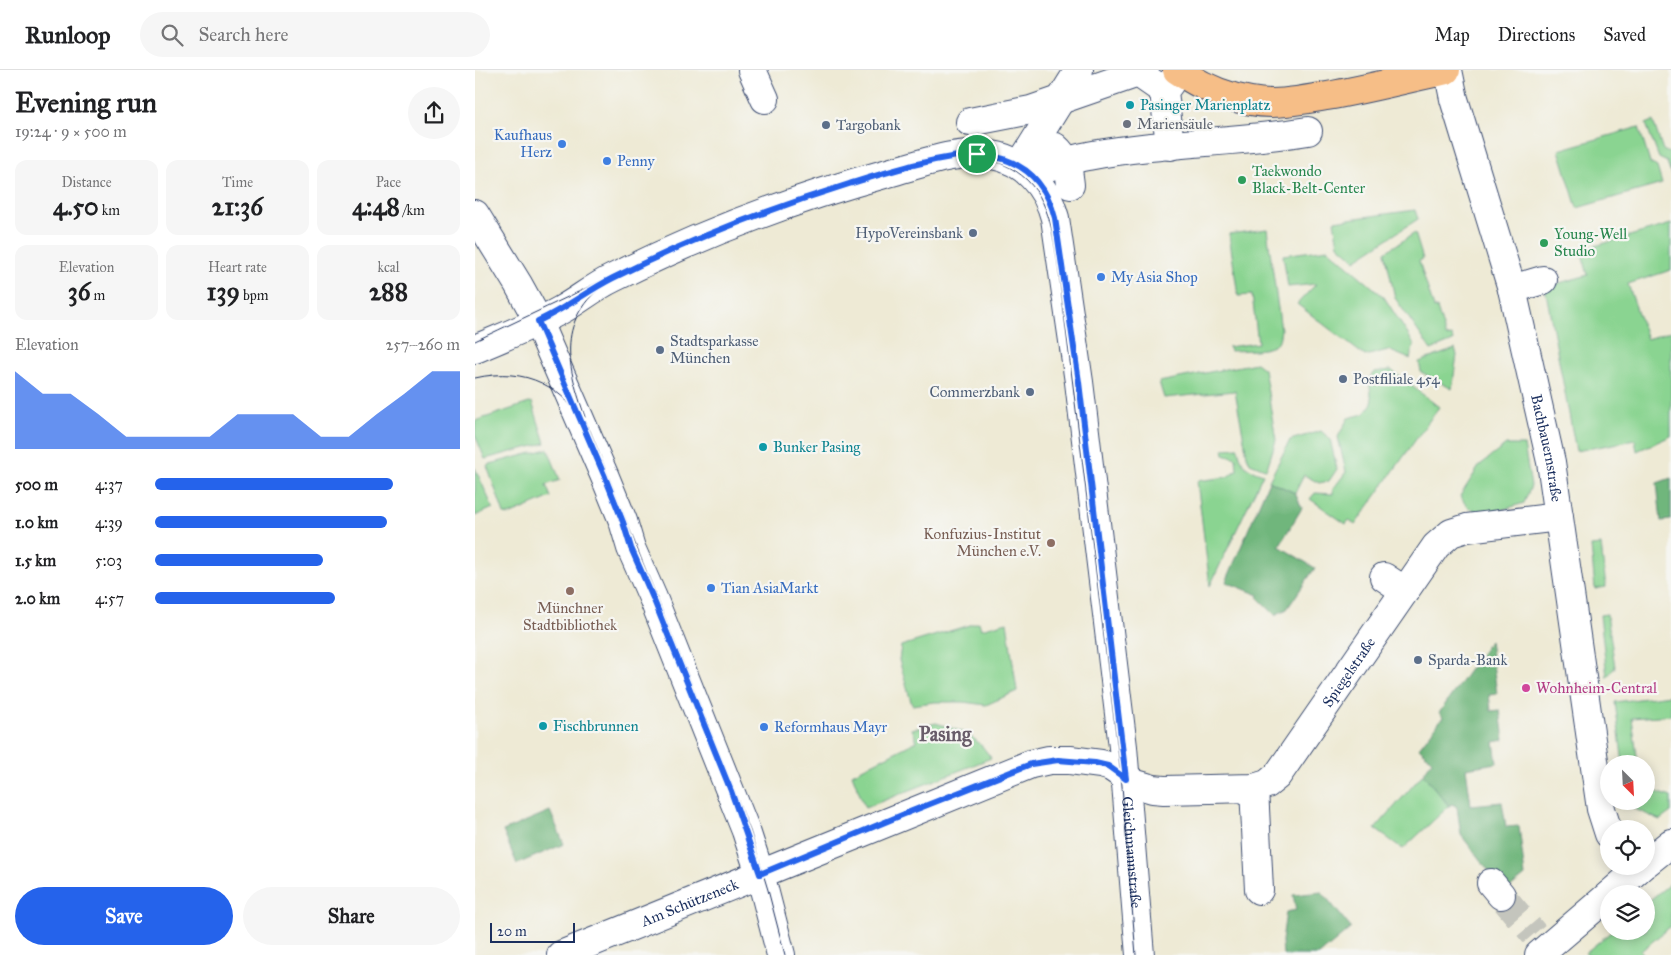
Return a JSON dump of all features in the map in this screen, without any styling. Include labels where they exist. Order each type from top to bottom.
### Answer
[{"type":"main road","points":[[1170,81],[1195,81],[1218,92],[1253,102],[1293,102],[1436,71]]},
{"type":"street","points":[[752,70],[765,99]]},
{"type":"street","points":[[475,350],[561,310],[607,281],[645,263],[720,230],[803,198],[950,156],[990,154],[1020,166],[1079,70]]},
{"type":"street","name":"Bachbauernstraße","points":[[1436,71],[1454,99],[1512,289],[1551,462],[1601,809],[1605,820]]},
{"type":"street","points":[[970,122],[1031,110],[1137,72],[1170,81],[1170,146]]},
{"type":"street","points":[[999,116],[1039,135],[1057,148],[1061,171],[1087,156],[1262,138],[1308,130]]},
{"type":"street","name":"Gleichmannstraße","points":[[1020,166],[1032,176],[1043,190],[1051,204],[1055,218],[1079,382],[1126,779],[1140,955]]},
{"type":"street","points":[[475,214],[519,284],[538,321],[605,477],[631,548],[731,791],[760,874],[781,955]]},
{"type":"street","points":[[1512,289],[1543,280]]},
{"type":"street","name":"Spiegelstraße","points":[[1126,779],[1142,787],[1165,790],[1254,788],[1267,784],[1277,776],[1399,577],[1451,533],[1467,528],[1559,517]]},
{"type":"street","name":"Am Schützeneck","points":[[561,955],[1031,764],[1058,760],[1095,763],[1108,766],[1126,779]]},
{"type":"street","points":[[1254,788],[1259,890]]},
{"type":"street","points":[[1655,855],[1671,843]]},
{"type":"street","points":[[1619,885],[1629,875]]},
{"type":"street","points":[[1539,955],[1600,902]]},
{"type":"green space","points":[[1653,121],[1663,150],[1671,154],[1671,175],[1667,162],[1659,158],[1646,124]]},
{"type":"green space","points":[[1639,127],[1650,163],[1657,167],[1662,184],[1577,208],[1559,150]]},
{"type":"green space","points":[[1415,210],[1418,219],[1355,260],[1338,245],[1334,221]]},
{"type":"green space","points":[[1671,224],[1671,270],[1628,284],[1647,339],[1671,331],[1671,436],[1637,451],[1635,440],[1576,451],[1545,287],[1588,275],[1581,250]]},
{"type":"green space","points":[[1267,229],[1281,330],[1279,339],[1274,345],[1263,349],[1230,351],[1228,347],[1258,343],[1252,295],[1238,296],[1229,234]]},
{"type":"green space","points":[[1415,233],[1423,259],[1419,261],[1434,308],[1437,308],[1446,337],[1452,336],[1453,341],[1431,350],[1395,298],[1385,252]]},
{"type":"green space","points":[[1328,249],[1384,297],[1414,344],[1410,359],[1388,350],[1365,356],[1297,304],[1316,284],[1288,287],[1283,255]]},
{"type":"green space","points":[[1455,349],[1457,355],[1452,389],[1421,372],[1419,362]]},
{"type":"green space","points":[[1256,363],[1264,369],[1276,440],[1267,468],[1265,469],[1250,463],[1247,456],[1235,391],[1164,398],[1159,382]]},
{"type":"green space","points":[[1391,370],[1439,407],[1355,525],[1349,520],[1346,524],[1310,499],[1315,493],[1333,494],[1333,489],[1346,472],[1338,437],[1348,418],[1364,414],[1372,403],[1369,379],[1374,372]]},
{"type":"green space","points":[[532,402],[545,443],[485,459],[475,435],[475,421]]},
{"type":"green space","points":[[1321,431],[1330,439],[1337,469],[1329,481],[1319,483],[1304,475],[1295,493],[1269,481],[1290,440]]},
{"type":"green space","points":[[1506,445],[1524,445],[1531,486],[1524,503],[1495,511],[1480,512],[1473,510],[1467,506],[1460,496],[1480,465]]},
{"type":"green space","points":[[1238,448],[1243,463],[1252,470],[1263,474],[1210,586],[1197,481],[1227,477],[1237,470],[1236,458],[1224,454],[1223,449]]},
{"type":"green space","points":[[548,449],[560,480],[546,485],[551,497],[509,515],[504,514],[487,466]]},
{"type":"green space","points":[[475,468],[493,508],[475,516]]},
{"type":"green space","points":[[1671,478],[1671,520],[1661,521],[1657,483]]},
{"type":"green space","points":[[1269,481],[1295,493],[1302,508],[1279,546],[1315,568],[1287,609],[1275,615],[1258,598],[1259,595],[1226,582]]},
{"type":"green space","points":[[1601,545],[1606,587],[1595,589],[1591,546]]},
{"type":"green space","points":[[1607,614],[1615,667],[1607,677],[1600,615]]},
{"type":"green space","points":[[979,622],[981,629],[1007,622],[1017,691],[986,705],[963,702],[934,702],[912,705],[899,660],[901,646]]},
{"type":"green space","points":[[1490,641],[1497,694],[1489,695],[1491,711],[1500,710],[1504,740],[1494,742],[1497,763],[1466,768],[1471,805],[1502,802],[1506,827],[1519,826],[1525,876],[1505,892],[1461,835],[1457,807],[1452,804],[1449,806],[1423,774],[1432,761],[1419,748],[1443,717],[1439,713]]},
{"type":"green space","points":[[1671,695],[1671,715],[1632,718],[1637,755],[1622,755],[1615,702]]},
{"type":"green space","points":[[936,723],[967,734],[991,758],[865,808],[852,774],[917,741],[912,729]]},
{"type":"green space","points":[[1423,774],[1449,806],[1403,849],[1375,829]]},
{"type":"green space","points":[[1655,791],[1671,797],[1671,812],[1660,820],[1637,810],[1655,810]]},
{"type":"green space","points":[[550,811],[564,844],[517,864],[503,831]]},
{"type":"green space","points":[[1671,883],[1671,926],[1655,939],[1655,896]]},
{"type":"green space","points":[[1322,892],[1351,928],[1319,955],[1283,955],[1282,941],[1286,912],[1296,910],[1293,895]]},
{"type":"green space","points":[[1601,940],[1654,940],[1641,951],[1644,955],[1587,955],[1585,953]]},
{"type":"tunnel","points":[[1501,895],[1534,934]]},
{"type":"tram line","points":[[475,341],[619,273],[716,230],[815,193],[866,177],[907,165],[963,156],[993,160],[1022,175],[1040,196],[1050,222],[1058,264],[1121,774],[1136,955]]},
{"type":"tram line","points":[[585,417],[571,364],[570,347],[572,331],[578,315],[588,300],[603,285]]},
{"type":"tram line","points":[[475,378],[511,375],[542,383],[568,402],[590,431],[750,831],[785,955]]},
{"type":"place","name":"Pasinger Marienplatz","points":[[1130,105]]},
{"type":"place","name":"Mariensäule","points":[[1127,124]]},
{"type":"place","name":"Targobank","points":[[826,125]]},
{"type":"place","name":"Kaufhaus Herz","points":[[562,144]]},
{"type":"place","name":"Penny","points":[[607,161]]},
{"type":"place","name":"Taekwondo Black-Belt-Center","points":[[1242,180]]},
{"type":"place","name":"HypoVereinsbank","points":[[973,233]]},
{"type":"place","name":"Young-Well Studio","points":[[1544,243]]},
{"type":"place","name":"My Asia Shop","points":[[1101,277]]},
{"type":"place","name":"Stadtsparkasse München","points":[[660,350]]},
{"type":"place","name":"Postfiliale 454","points":[[1343,379]]},
{"type":"place","name":"Commerzbank","points":[[1030,392]]},
{"type":"place","name":"Bunker Pasing","points":[[763,447]]},
{"type":"place","name":"Konfuzius-Institut München e.V.","points":[[1051,543]]},
{"type":"place","name":"Tian AsiaMarkt","points":[[711,588]]},
{"type":"place","name":"Münchner Stadtbibliothek","points":[[570,591]]},
{"type":"place","name":"Sparda-Bank","points":[[1418,660]]},
{"type":"place","name":"Wohnheim-Central","points":[[1526,688]]},
{"type":"place","name":"Fischbrunnen","points":[[543,726]]},
{"type":"place","name":"Reformhaus Mayr","points":[[764,727]]},
{"type":"district","name":"Pasing","points":[[945,734]]},
{"type":"route","points":[[977,154],[990,154],[1001,157],[1015,162],[1028,172],[1048,199],[1055,218],[1079,382],[1126,779],[1108,766],[1095,763],[1058,760],[1031,764],[760,874],[731,791],[631,548],[605,477],[538,321],[561,310],[614,277],[749,218],[803,198],[867,178],[938,159],[977,154]]}]
